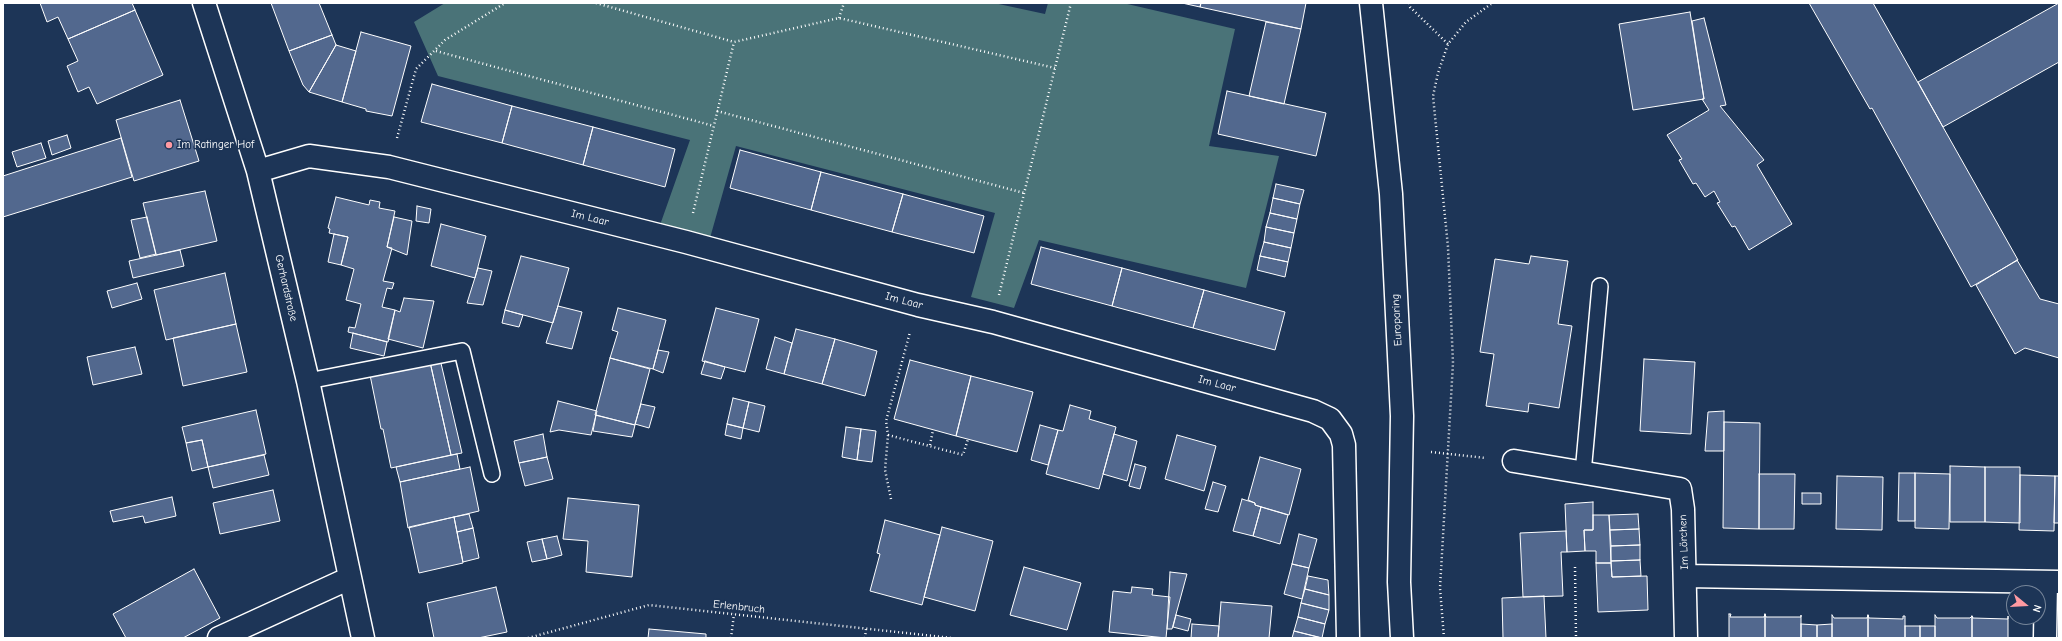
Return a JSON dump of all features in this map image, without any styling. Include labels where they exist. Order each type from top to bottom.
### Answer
[{"type":"street","name":"Gerhardstraße","points":[[204,3],[258,171],[308,381],[363,638]]},
{"type":"street","name":"Europaring","points":[[1371,3],[1391,194],[1401,408],[1398,582],[1402,638]]},
{"type":"street","name":"Im Laar","points":[[258,171],[309,156],[389,167],[686,242],[918,305],[992,322],[1314,411],[1330,419],[1341,434],[1344,445],[1348,638]]},
{"type":"street","name":"Im Lörchen","points":[[1514,461],[1583,474],[1680,489],[1683,497],[1686,576],[2052,582]]},
{"type":"street","points":[[1686,576],[1686,638]]},
{"type":"street","points":[[219,638],[350,578]]},
{"type":"street","points":[[2045,638],[2052,582]]},
{"type":"lane","points":[[1583,474],[1600,286]]},
{"type":"lane","points":[[308,381],[462,351],[492,474]]},
{"type":"path","points":[[389,167],[416,69],[436,51],[445,40],[506,3]]},
{"type":"path","points":[[596,3],[734,42],[839,18],[1055,68]]},
{"type":"path","points":[[839,18],[844,3]]},
{"type":"path","points":[[992,322],[1071,3]]},
{"type":"path","points":[[1409,3],[1410,7],[1448,44]]},
{"type":"path","points":[[1444,638],[1440,588],[1453,363],[1448,248],[1433,96],[1438,73],[1448,44],[1466,22],[1491,4]]},
{"type":"path","points":[[686,242],[734,42]]},
{"type":"path","points":[[436,51],[714,126]]},
{"type":"path","points":[[717,111],[1024,193]]},
{"type":"path","points":[[891,499],[885,470],[888,435],[886,421],[918,305]]},
{"type":"path","points":[[930,445],[934,430]]},
{"type":"path","points":[[888,435],[963,455],[968,439]]},
{"type":"path","points":[[1401,449],[1514,461]]},
{"type":"path","points":[[1575,567],[1576,638]]},
{"type":"path","name":"Erlenbruch","points":[[528,638],[649,605],[952,638]]},
{"type":"path","points":[[731,638],[734,614]]},
{"type":"path","points":[[865,638],[866,629]]},
{"type":"green space","points":[[445,3],[994,3],[1045,14],[1048,3],[1123,3],[1235,29],[1209,146],[1279,156],[1246,288],[1039,240],[1014,308],[971,297],[995,213],[736,146],[710,238],[660,225],[690,140],[438,76],[414,22]]},
{"type":"building","points":[[40,3],[132,3],[135,10],[68,39],[58,17],[47,22]]},
{"type":"building","points":[[271,3],[319,3],[332,35],[289,51]]},
{"type":"building","points":[[1182,3],[1201,3],[1200,7]]},
{"type":"building","points":[[1201,3],[1306,3],[1301,29],[1200,7]]},
{"type":"building","points":[[1809,3],[1873,3],[2018,260],[1971,287],[1872,108],[1870,109]]},
{"type":"building","points":[[2059,3],[2059,62],[1943,127],[1918,82]]},
{"type":"building","points":[[135,10],[163,75],[97,104],[89,87],[78,92],[67,66],[78,61],[68,39]]},
{"type":"building","points":[[1690,12],[1704,99],[1633,110],[1619,24]]},
{"type":"building","points":[[1704,18],[1726,105],[1720,106],[1764,160],[1757,165],[1792,224],[1749,250],[1735,226],[1732,227],[1717,203],[1720,202],[1714,191],[1705,197],[1696,183],[1693,184],[1679,160],[1682,159],[1667,135],[1709,110],[1702,99],[1704,99],[1692,21]]},
{"type":"building","points":[[1266,22],[1301,29],[1284,104],[1249,96]]},
{"type":"building","points":[[361,32],[411,46],[392,116],[366,111],[366,109],[342,102]]},
{"type":"building","points":[[332,35],[336,45],[309,92],[303,85],[289,51]]},
{"type":"building","points":[[336,45],[356,51],[342,102],[309,92]]},
{"type":"building","points":[[432,84],[512,106],[502,143],[421,122]]},
{"type":"building","points":[[1227,91],[1326,113],[1316,156],[1218,134]]},
{"type":"building","points":[[180,100],[199,161],[134,181],[116,120]]},
{"type":"building","points":[[512,106],[593,127],[583,165],[502,143]]},
{"type":"building","points":[[593,127],[675,149],[665,187],[583,165]]},
{"type":"building","points":[[67,135],[71,148],[52,155],[48,141]]},
{"type":"building","points":[[121,138],[132,177],[3,217],[3,176]]},
{"type":"building","points":[[41,143],[46,158],[17,167],[12,152]]},
{"type":"building","points":[[740,150],[821,172],[811,210],[730,188]]},
{"type":"building","points":[[821,172],[903,194],[892,232],[811,210]]},
{"type":"building","points":[[1276,184],[1304,190],[1300,204],[1273,198]]},
{"type":"building","points":[[205,191],[217,241],[156,255],[143,203]]},
{"type":"building","points":[[903,194],[984,216],[974,253],[892,232]]},
{"type":"building","points":[[336,197],[369,205],[370,200],[380,202],[379,208],[395,211],[387,247],[392,248],[383,281],[394,283],[392,289],[387,288],[382,307],[395,310],[388,342],[348,332],[349,327],[355,328],[361,304],[346,300],[354,269],[341,265],[348,237],[329,233],[330,229],[328,228]]},
{"type":"building","points":[[1273,198],[1300,204],[1297,219],[1270,213]]},
{"type":"building","points":[[417,206],[431,209],[429,223],[416,221]]},
{"type":"building","points":[[1270,213],[1297,219],[1294,233],[1266,227]]},
{"type":"building","points":[[147,217],[156,254],[140,258],[131,220]]},
{"type":"building","points":[[394,217],[412,221],[407,255],[387,247]]},
{"type":"building","points":[[441,224],[486,236],[475,278],[431,266]]},
{"type":"building","points":[[1266,227],[1294,233],[1291,248],[1264,242]]},
{"type":"building","points":[[334,234],[348,237],[341,265],[328,262]]},
{"type":"building","points":[[1264,242],[1291,248],[1288,262],[1260,256]]},
{"type":"building","points":[[1041,247],[1122,268],[1112,306],[1031,284]]},
{"type":"building","points":[[180,250],[184,266],[133,278],[129,261]]},
{"type":"building","points":[[521,256],[569,268],[553,323],[505,310]]},
{"type":"building","points":[[1260,256],[1288,262],[1285,277],[1257,270]]},
{"type":"building","points":[[1531,256],[1568,261],[1558,324],[1572,326],[1559,408],[1529,403],[1528,412],[1486,406],[1494,354],[1480,352],[1495,259],[1529,264]]},
{"type":"building","points":[[2017,260],[2040,299],[2059,304],[2059,358],[2025,348],[2015,354],[1976,285]]},
{"type":"building","points":[[478,268],[492,271],[483,305],[467,303]]},
{"type":"building","points":[[1122,268],[1204,290],[1193,328],[1112,306]]},
{"type":"building","points":[[225,273],[236,324],[166,340],[154,290]]},
{"type":"building","points":[[137,283],[142,299],[112,308],[107,291]]},
{"type":"building","points":[[1204,290],[1285,312],[1275,350],[1193,328]]},
{"type":"building","points":[[404,298],[434,301],[423,348],[388,339],[395,310],[400,312]]},
{"type":"building","points":[[558,306],[582,312],[572,349],[546,343]]},
{"type":"building","points":[[618,308],[666,320],[653,369],[610,358],[618,332],[612,330]]},
{"type":"building","points":[[716,308],[759,319],[745,372],[702,361]]},
{"type":"building","points":[[505,310],[523,315],[519,327],[502,323]]},
{"type":"building","points":[[236,324],[247,372],[183,386],[173,338]]},
{"type":"building","points":[[796,329],[835,339],[822,384],[784,374]]},
{"type":"building","points":[[353,333],[387,342],[384,356],[350,348]]},
{"type":"building","points":[[775,337],[792,343],[784,374],[766,369]]},
{"type":"building","points":[[835,339],[877,351],[865,396],[822,384]]},
{"type":"building","points":[[135,347],[142,374],[93,385],[87,357]]},
{"type":"building","points":[[658,350],[669,352],[663,373],[653,369]]},
{"type":"building","points":[[610,358],[650,369],[635,425],[595,415]]},
{"type":"building","points":[[440,359],[462,453],[451,455],[430,362]]},
{"type":"building","points":[[1644,359],[1695,362],[1691,434],[1640,431]]},
{"type":"building","points":[[910,360],[971,376],[956,436],[894,419]]},
{"type":"building","points":[[705,361],[725,367],[721,379],[701,374]]},
{"type":"building","points":[[430,362],[451,455],[391,468],[370,375]]},
{"type":"building","points":[[971,376],[1033,392],[1017,452],[956,436]]},
{"type":"building","points":[[733,398],[749,402],[743,428],[727,424]]},
{"type":"building","points":[[558,401],[597,411],[591,435],[559,430],[550,432]]},
{"type":"building","points":[[749,402],[765,406],[759,432],[743,428]]},
{"type":"building","points":[[641,404],[655,407],[649,428],[635,424]]},
{"type":"building","points":[[1070,405],[1091,411],[1089,419],[1116,427],[1099,489],[1046,474],[1058,430],[1063,431]]},
{"type":"building","points":[[256,410],[266,454],[208,467],[202,440],[186,443],[182,427]]},
{"type":"building","points":[[1724,411],[1724,451],[1705,451],[1708,412]]},
{"type":"building","points":[[596,415],[635,425],[632,437],[593,431]]},
{"type":"building","points":[[1724,422],[1760,423],[1759,529],[1723,528]]},
{"type":"building","points":[[727,424],[743,428],[741,439],[725,435]]},
{"type":"building","points":[[1040,425],[1058,430],[1048,465],[1031,460]]},
{"type":"building","points":[[846,427],[861,429],[857,460],[842,457]]},
{"type":"building","points":[[861,429],[876,431],[872,462],[857,460]]},
{"type":"building","points":[[543,434],[547,457],[519,463],[514,441]]},
{"type":"building","points":[[1114,434],[1137,441],[1127,481],[1103,474]]},
{"type":"building","points":[[1177,435],[1216,446],[1204,491],[1165,479]]},
{"type":"building","points":[[202,440],[208,467],[192,471],[186,443]]},
{"type":"building","points":[[457,454],[460,469],[400,482],[396,467]]},
{"type":"building","points":[[264,455],[269,475],[213,488],[208,467]]},
{"type":"building","points":[[547,457],[553,479],[525,486],[519,463]]},
{"type":"building","points":[[1260,457],[1301,469],[1289,515],[1255,505],[1255,503],[1248,500]]},
{"type":"building","points":[[1135,464],[1146,467],[1140,489],[1129,486]]},
{"type":"building","points":[[1950,466],[1985,467],[1985,522],[1950,522]]},
{"type":"building","points":[[470,467],[479,511],[408,528],[400,482]]},
{"type":"building","points":[[1985,467],[2020,467],[2020,523],[1985,522]]},
{"type":"building","points":[[1899,473],[1915,473],[1915,521],[1898,521]]},
{"type":"building","points":[[1915,473],[1950,474],[1949,529],[1915,528]]},
{"type":"building","points":[[1759,474],[1795,474],[1794,529],[1759,529]]},
{"type":"building","points":[[2020,475],[2055,476],[2054,531],[2019,530]]},
{"type":"building","points":[[1837,476],[1883,477],[1882,530],[1836,529]]},
{"type":"building","points":[[2055,476],[2059,476],[2059,523],[2054,523]]},
{"type":"building","points":[[1213,482],[1226,486],[1218,512],[1205,509]]},
{"type":"building","points":[[273,490],[280,521],[220,534],[213,503]]},
{"type":"building","points":[[1802,493],[1821,493],[1821,504],[1802,504]]},
{"type":"building","points":[[172,497],[176,516],[145,523],[143,516],[113,522],[110,511]]},
{"type":"building","points":[[568,498],[639,505],[632,577],[586,572],[588,541],[563,539]]},
{"type":"building","points":[[1242,499],[1255,503],[1255,505],[1261,507],[1253,536],[1233,531]]},
{"type":"building","points":[[1593,502],[1593,530],[1584,530],[1585,551],[1567,552],[1565,504]]},
{"type":"building","points":[[1261,507],[1288,515],[1280,544],[1253,536]]},
{"type":"building","points":[[469,514],[473,528],[457,532],[454,517]]},
{"type":"building","points":[[1638,514],[1639,529],[1610,530],[1609,515]]},
{"type":"building","points":[[1593,515],[1609,515],[1611,563],[1596,563],[1596,551],[1585,551],[1584,530],[1593,530]]},
{"type":"building","points":[[454,517],[463,563],[419,573],[409,527]]},
{"type":"building","points":[[885,520],[940,535],[922,605],[870,591],[880,554],[877,553]]},
{"type":"building","points":[[942,527],[993,541],[975,611],[924,597]]},
{"type":"building","points":[[473,528],[479,558],[463,562],[457,532]]},
{"type":"building","points":[[1639,529],[1640,545],[1611,546],[1610,530]]},
{"type":"building","points":[[1566,531],[1567,552],[1561,552],[1563,596],[1523,597],[1520,533]]},
{"type":"building","points":[[1299,534],[1317,539],[1309,568],[1292,564]]},
{"type":"building","points":[[557,536],[562,555],[547,559],[542,539]]},
{"type":"building","points":[[542,539],[547,559],[532,562],[527,542]]},
{"type":"building","points":[[1640,545],[1640,560],[1611,561],[1611,546]]},
{"type":"building","points":[[1640,560],[1641,576],[1612,577],[1611,561]]},
{"type":"building","points":[[1596,563],[1611,563],[1612,577],[1647,576],[1648,610],[1598,612]]},
{"type":"building","points":[[1292,564],[1309,568],[1302,599],[1284,594]]},
{"type":"building","points":[[1024,567],[1081,583],[1067,630],[1010,615]]},
{"type":"building","points":[[194,569],[220,618],[183,638],[126,638],[113,614]]},
{"type":"building","points":[[1170,572],[1187,574],[1172,629],[1167,629]]},
{"type":"building","points":[[1308,576],[1328,580],[1329,595],[1305,589]]},
{"type":"building","points":[[496,587],[507,632],[478,638],[434,638],[427,603]]},
{"type":"building","points":[[1132,587],[1153,589],[1152,595],[1170,597],[1166,638],[1109,632],[1113,591],[1131,593]]},
{"type":"building","points":[[1305,589],[1329,595],[1329,610],[1301,603]]},
{"type":"building","points":[[1544,596],[1546,638],[1503,638],[1502,598]]},
{"type":"building","points":[[1221,602],[1272,606],[1269,638],[1218,638]]},
{"type":"building","points":[[1301,603],[1329,610],[1325,624],[1298,617]]},
{"type":"building","points":[[1729,614],[1731,614],[1730,617],[1764,617],[1765,614],[1765,638],[1729,638]]},
{"type":"building","points":[[1765,614],[1766,617],[1801,617],[1801,638],[1765,638]]},
{"type":"building","points":[[1176,615],[1191,619],[1188,631],[1173,627]]},
{"type":"building","points":[[1832,615],[1834,618],[1867,618],[1868,615],[1868,638],[1832,638]]},
{"type":"building","points":[[1868,615],[1869,618],[1903,619],[1903,616],[1905,616],[1905,638],[1868,638]]},
{"type":"building","points":[[1935,615],[1937,618],[1970,618],[1972,616],[1972,638],[1935,638]]},
{"type":"building","points":[[1972,616],[1973,618],[2006,619],[2006,625],[2008,625],[2008,638],[1972,638]]},
{"type":"building","points":[[1298,617],[1325,624],[1322,638],[1294,631]]},
{"type":"building","points":[[1192,624],[1219,626],[1218,638],[1191,638]]},
{"type":"building","points":[[1801,624],[1817,625],[1817,638],[1801,638]]},
{"type":"building","points":[[1832,624],[1832,638],[1817,638],[1817,625]]},
{"type":"building","points":[[1905,626],[1920,626],[1920,638],[1905,638]]},
{"type":"building","points":[[1920,626],[1935,626],[1935,638],[1920,638]]},
{"type":"building","points":[[649,629],[706,634],[706,638],[648,638]]},
{"type":"building","points":[[1294,631],[1322,638],[1292,638]]},
{"type":"place","name":"Im Ratinger Hof","points":[[169,145]]}]
